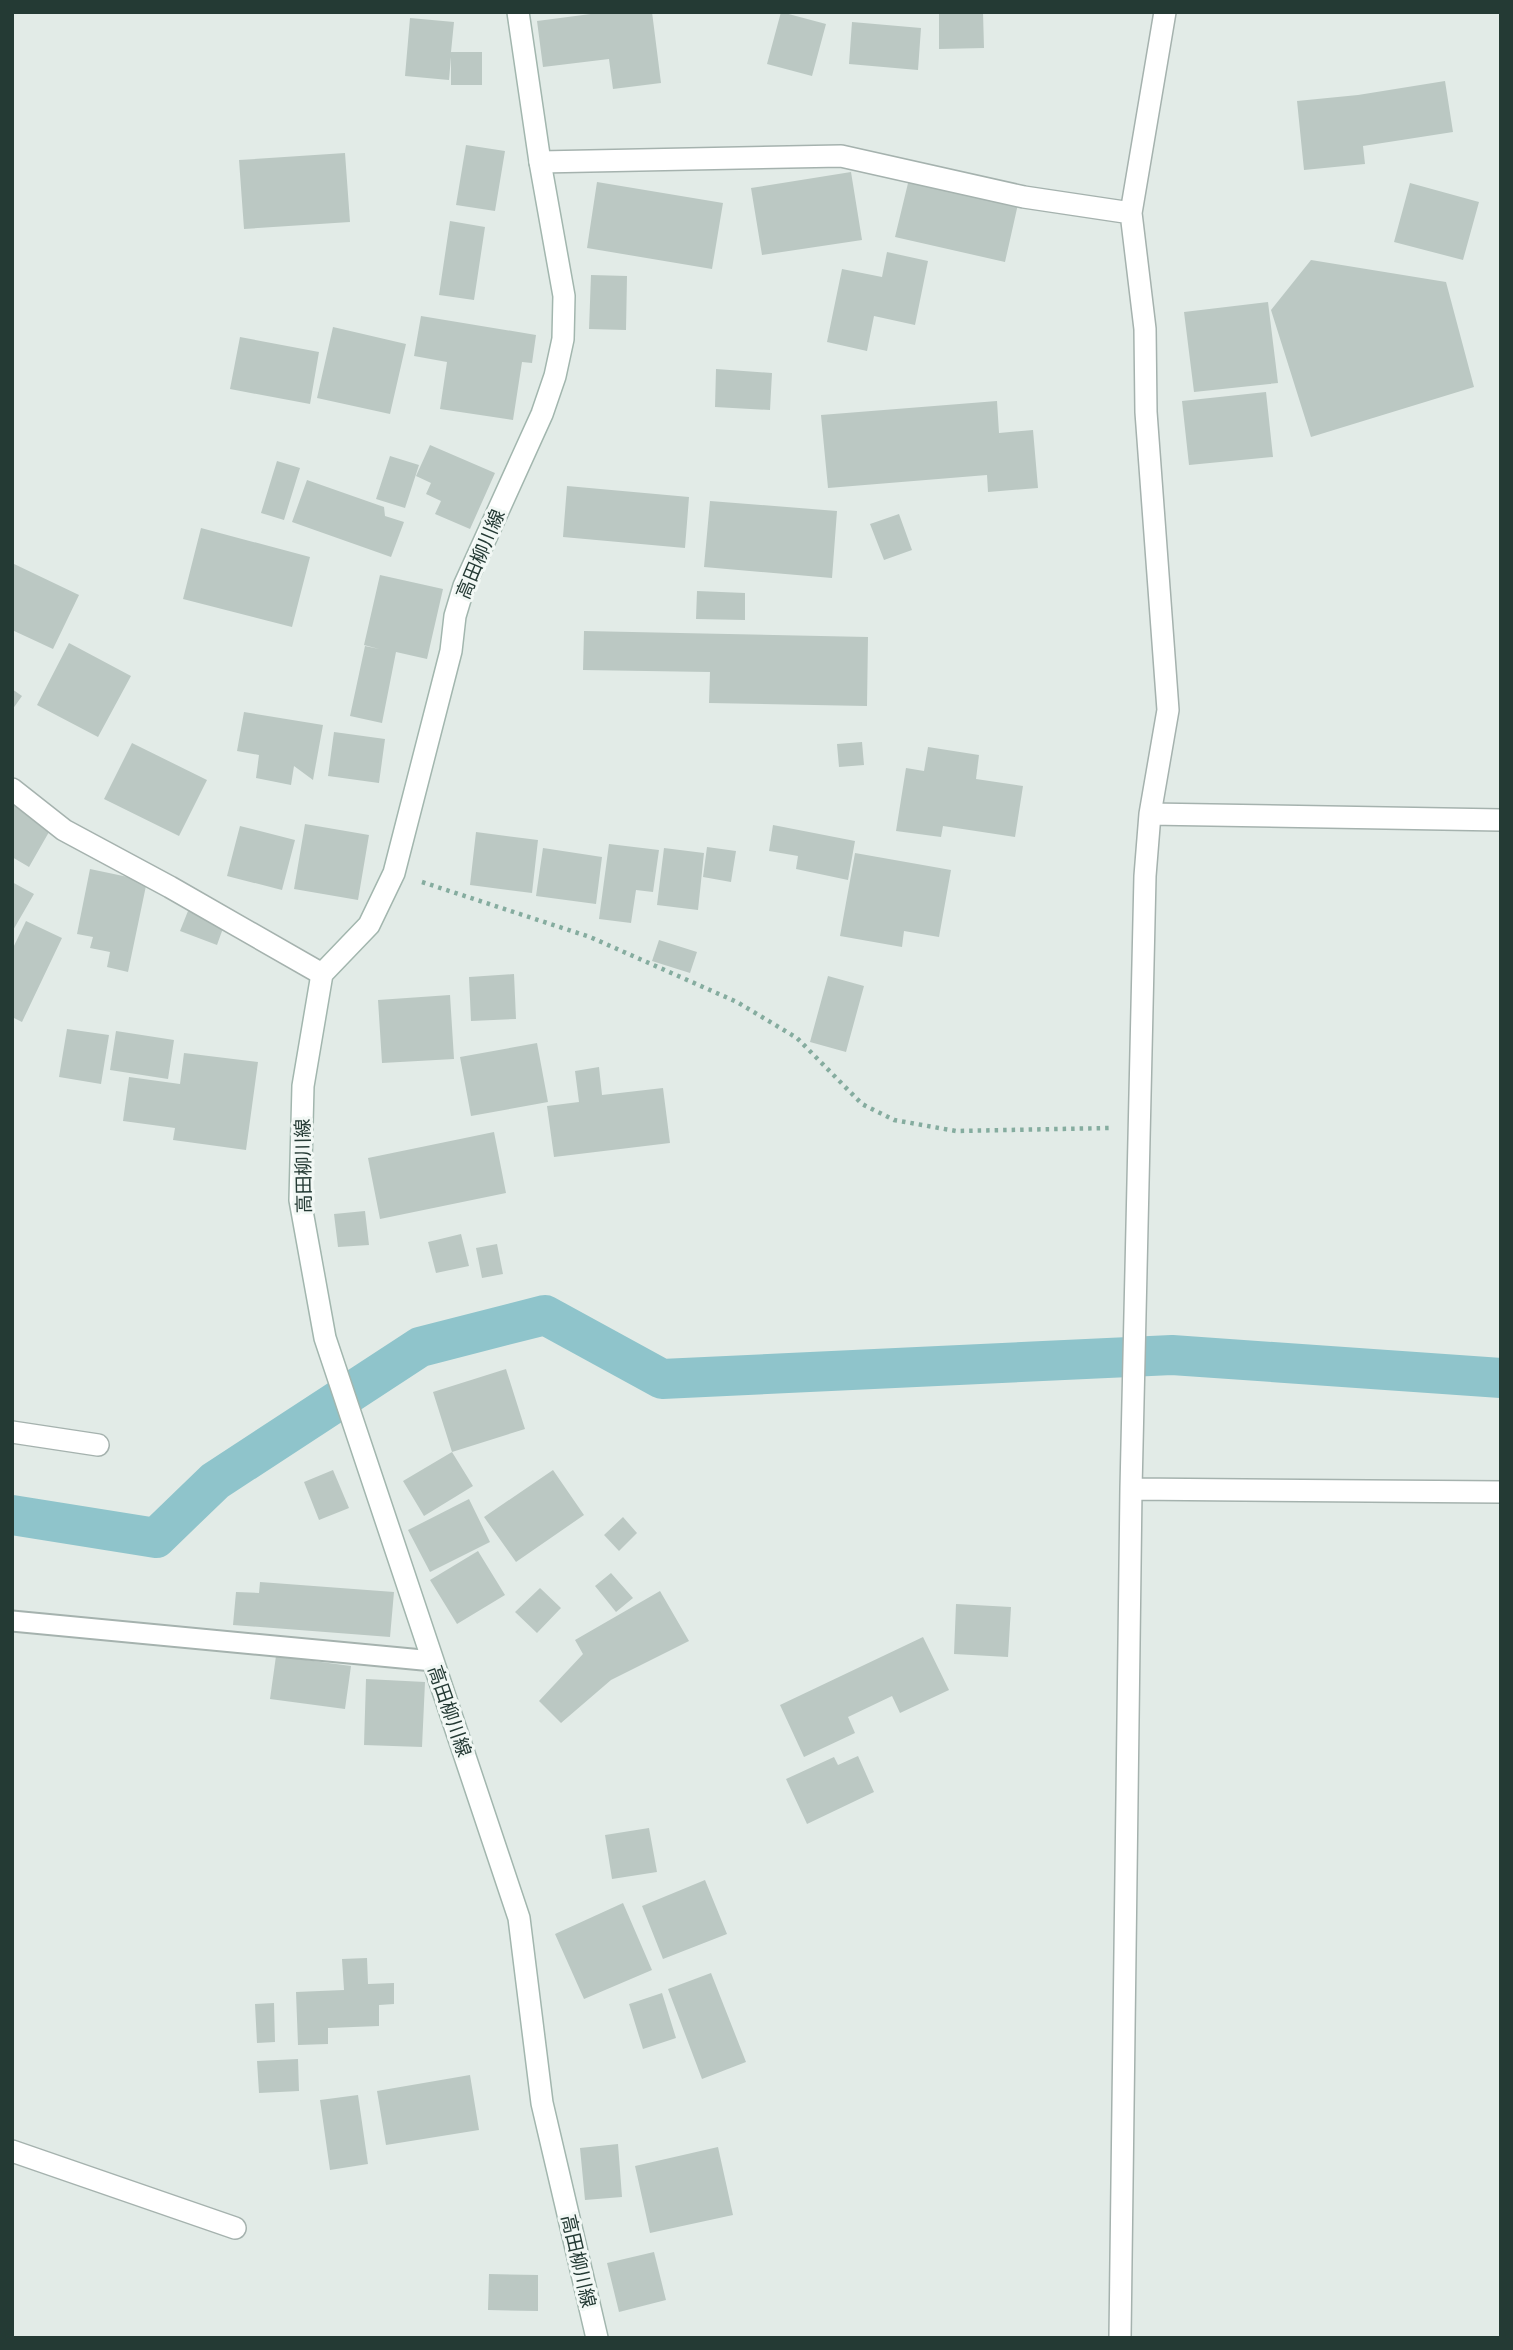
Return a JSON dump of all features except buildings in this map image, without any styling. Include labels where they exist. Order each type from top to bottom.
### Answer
[{"type":"street","points":[[1120,2338],[1131,1489],[1145,876],[1150,814],[1168,710],[1146,412],[1145,329],[1131,213],[1165,12]]},
{"type":"street","name":"高田柳川線","points":[[519,23],[564,296],[563,339],[555,376],[542,414],[464,586],[455,616],[451,651],[394,873],[369,925],[322,974],[303,1086],[300,1200],[325,1338],[519,1918],[542,2103],[597,2338]]},
{"type":"street","points":[[540,162],[841,156],[1024,197],[1131,213]]},
{"type":"street","points":[[12,789],[64,830],[322,974]]},
{"type":"street","points":[[1150,814],[1501,820]]},
{"type":"street","points":[[12,1432],[97,1445]]},
{"type":"street","points":[[1131,1489],[1501,1492]]},
{"type":"street","points":[[12,2151],[235,2228]]},
{"type":"lane","points":[[12,1621],[433,1661]]},
{"type":"path","points":[[394,873],[590,937],[737,1002],[797,1038],[862,1104],[894,1120],[956,1131],[1140,1127]]},
{"type":"waterway","points":[[12,1515],[156,1538],[215,1481],[420,1347],[545,1315],[662,1379],[1172,1355],[1501,1378]]}]
